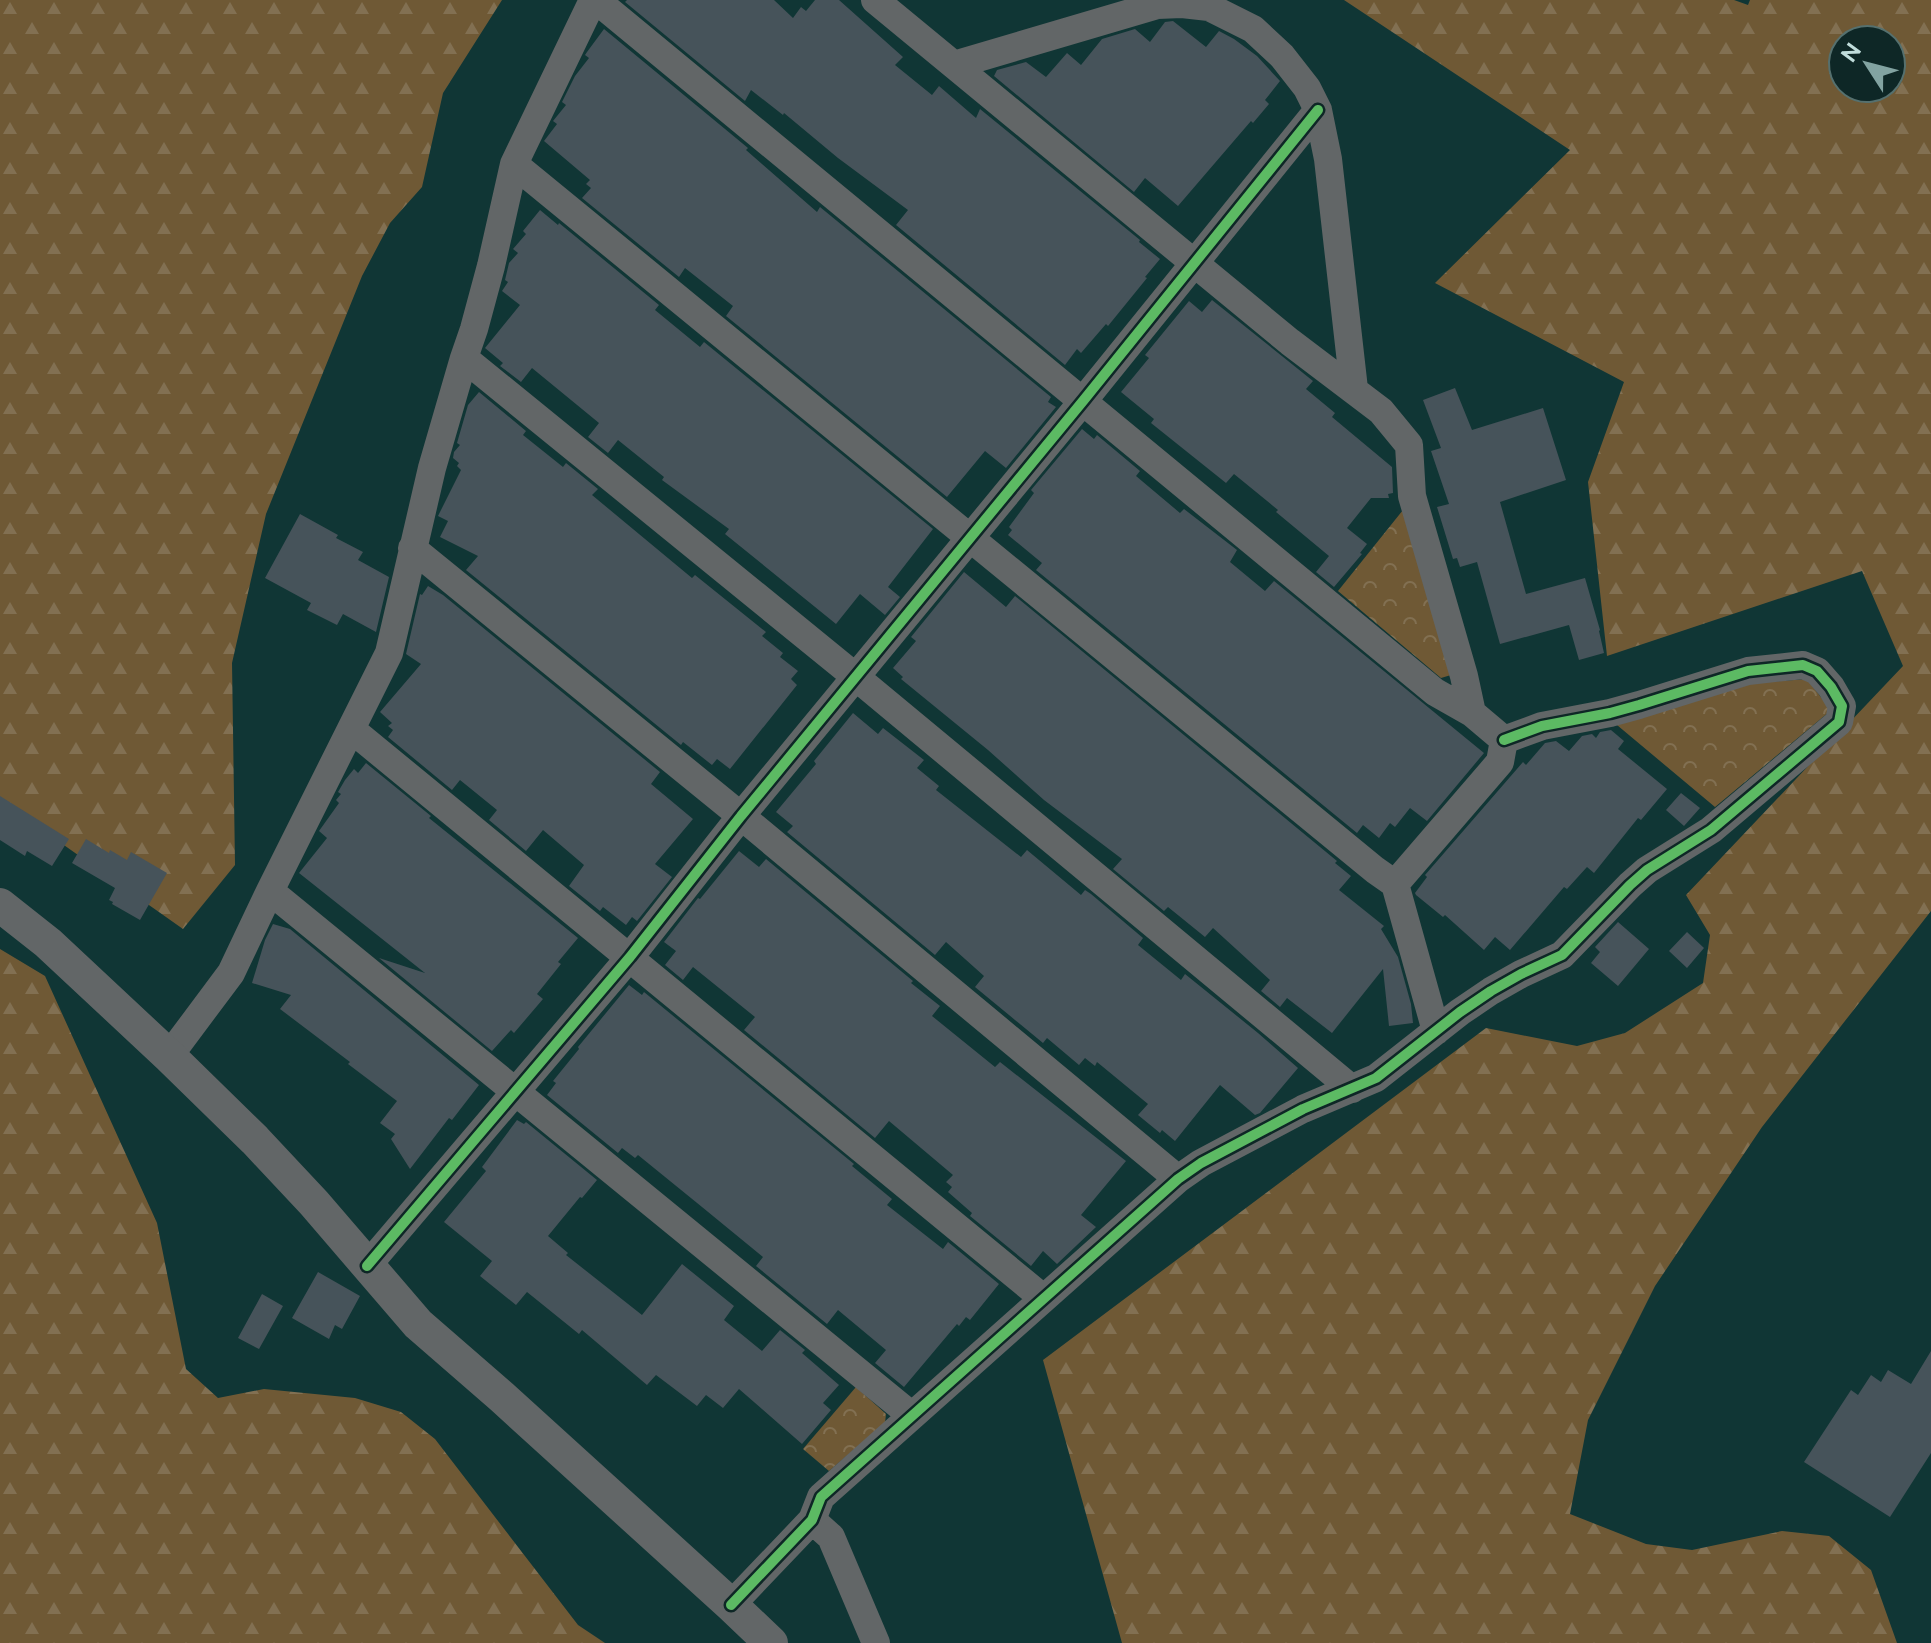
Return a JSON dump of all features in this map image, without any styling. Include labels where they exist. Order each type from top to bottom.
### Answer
[{"type":"street","points":[[169,1056],[231,973],[389,653],[432,468],[488,278],[514,164],[595,0],[1435,692],[1472,713],[1504,740]]},
{"type":"street","points":[[875,0],[1290,342],[1381,411],[1409,445],[1412,496],[1472,713]]},
{"type":"street","points":[[954,65],[1157,5],[1209,7],[1253,29],[1307,88],[1318,110],[1328,159],[1354,389]]},
{"type":"street","points":[[367,1266],[630,957],[741,816],[857,678],[1318,110]]},
{"type":"street","points":[[514,164],[1395,884],[1436,1031]]},
{"type":"street","points":[[464,358],[857,678],[1352,1089]]},
{"type":"street","points":[[412,548],[1178,1179]]},
{"type":"street","points":[[731,1605],[812,1520],[821,1497],[1178,1179],[1201,1163],[1303,1109],[1376,1078],[1491,991],[1562,955],[1647,870],[1711,830],[1839,722],[1842,706],[1817,671],[1803,665],[1762,669],[1610,713],[1542,726],[1504,740]]},
{"type":"street","points":[[351,729],[1043,1298]]},
{"type":"street","points":[[1395,884],[1500,762],[1504,740]]},
{"type":"street","points":[[270,891],[911,1415]]},
{"type":"street","points":[[0,905],[48,943],[255,1140],[418,1324],[771,1643]]},
{"type":"street","points":[[812,1520],[831,1537],[876,1643]]},
{"type":"green space","points":[[0,0],[502,0],[443,93],[422,187],[390,223],[362,276],[266,514],[232,663],[235,865],[183,929],[0,800]]},
{"type":"green space","points":[[1344,0],[1734,0],[1748,5],[1750,0],[1931,0],[1931,911],[1762,1127],[1655,1286],[1588,1420],[1570,1514],[1646,1544],[1692,1550],[1782,1531],[1829,1536],[1871,1570],[1897,1643],[1122,1643],[1043,1360],[1486,1028],[1577,1046],[1625,1033],[1703,983],[1710,935],[1686,895],[1903,666],[1862,571],[1607,656],[1588,482],[1624,382],[1435,283],[1570,150]]},
{"type":"green space","points":[[1403,510],[1451,675],[1441,678],[1338,591]]},
{"type":"green space","points":[[1807,679],[1830,709],[1829,712],[1715,807],[1617,725],[1754,683]]},
{"type":"green space","points":[[0,949],[45,976],[157,1223],[186,1369],[218,1398],[264,1389],[355,1398],[401,1412],[435,1439],[578,1625],[605,1643],[0,1643]]},
{"type":"green space","points":[[856,1387],[886,1414],[885,1423],[829,1471],[803,1449]]},
{"type":"building","points":[[774,0],[793,18],[801,7],[806,11],[815,0],[839,0],[903,57],[895,65],[932,95],[939,86],[976,118],[980,109],[1160,259],[1108,326],[1106,324],[1081,353],[1077,349],[1065,365],[896,225],[908,210],[751,90],[745,101],[625,2]]},
{"type":"building","points":[[1173,21],[1206,47],[1219,31],[1234,39],[1257,56],[1280,81],[1265,100],[1269,104],[1178,206],[1145,178],[1134,192],[994,76],[997,70],[1026,62],[1046,77],[1067,53],[1081,65],[1102,39],[1135,29],[1150,42],[1165,22]]},
{"type":"building","points":[[604,29],[748,148],[746,150],[817,212],[820,207],[1051,397],[1048,402],[1056,407],[1006,468],[985,451],[947,497],[726,316],[733,306],[685,268],[679,277],[582,198],[591,188],[586,184],[590,180],[544,141],[557,124],[553,121],[566,105],[562,102],[575,76],[589,58],[585,55]]},
{"type":"building","points":[[540,210],[659,305],[655,310],[700,347],[704,342],[933,529],[888,587],[900,597],[885,615],[860,594],[836,624],[725,534],[729,529],[662,480],[664,477],[618,440],[608,453],[588,437],[599,423],[532,368],[521,382],[500,366],[503,363],[485,348],[520,305],[502,291],[508,282],[505,280],[509,263],[518,253],[513,249]]},
{"type":"building","points":[[1212,300],[1313,381],[1306,389],[1335,413],[1332,417],[1392,467],[1393,493],[1388,494],[1389,498],[1371,498],[1347,528],[1367,544],[1334,587],[1316,572],[1329,556],[1234,474],[1226,483],[1151,423],[1154,419],[1121,392],[1149,358],[1145,355],[1189,301],[1202,312]]},
{"type":"building","points":[[1455,388],[1472,430],[1543,408],[1566,480],[1500,502],[1526,594],[1585,578],[1604,653],[1579,660],[1569,625],[1500,644],[1477,562],[1460,567],[1457,558],[1453,559],[1437,507],[1449,504],[1431,451],[1441,448],[1423,400]]},
{"type":"building","points":[[479,392],[526,431],[523,435],[563,467],[566,463],[598,489],[592,495],[692,578],[695,575],[766,632],[762,636],[783,653],[780,657],[798,671],[791,679],[797,685],[730,769],[717,759],[712,765],[683,742],[681,745],[466,570],[478,556],[440,537],[448,521],[438,516],[461,470],[453,458],[454,452],[460,445],[457,443],[468,405]]},
{"type":"building","points":[[1082,429],[1094,439],[1097,435],[1140,471],[1136,476],[1180,513],[1184,509],[1237,550],[1230,562],[1265,591],[1274,581],[1484,753],[1427,821],[1410,808],[1395,827],[1390,823],[1379,838],[1363,825],[1357,833],[1036,570],[1042,563],[1008,535],[1012,530],[1009,527],[1034,493],[1031,490]]},
{"type":"building","points":[[300,514],[363,552],[358,560],[389,577],[376,632],[343,614],[337,625],[307,610],[311,603],[265,578]]},
{"type":"building","points":[[964,572],[1006,607],[1015,596],[1337,861],[1335,863],[1351,876],[1339,890],[1384,926],[1381,929],[1398,957],[1413,1023],[1389,1026],[1383,969],[1332,1033],[1287,998],[1280,1007],[1261,991],[1270,980],[1213,928],[1205,937],[1168,907],[1164,911],[1113,869],[1122,859],[1044,800],[901,679],[903,677],[893,668],[916,641],[911,637]]},
{"type":"building","points":[[428,586],[660,772],[651,784],[693,819],[655,864],[672,877],[637,921],[632,917],[626,925],[603,907],[600,911],[569,886],[584,865],[543,830],[526,851],[489,820],[497,810],[460,780],[452,790],[388,737],[393,730],[388,726],[392,723],[380,712],[421,664],[406,654],[420,594]]},
{"type":"building","points":[[853,713],[878,734],[883,728],[924,760],[917,768],[939,786],[936,790],[1021,857],[1027,850],[1081,895],[1085,890],[1091,894],[1143,938],[1138,945],[1181,980],[1185,974],[1298,1068],[1260,1113],[1255,1115],[1220,1085],[1175,1141],[1162,1130],[1160,1133],[1138,1115],[1148,1104],[1097,1062],[1095,1066],[1085,1058],[1079,1065],[1047,1038],[1043,1043],[975,987],[984,976],[946,942],[935,955],[787,832],[793,826],[776,812]]},
{"type":"building","points":[[1611,730],[1624,741],[1618,749],[1667,789],[1641,820],[1638,818],[1594,873],[1587,867],[1567,889],[1564,887],[1510,950],[1495,937],[1484,950],[1445,915],[1443,917],[1416,895],[1427,877],[1425,875],[1523,762],[1526,765],[1545,743],[1556,741],[1569,751],[1582,736],[1592,734],[1596,738],[1600,732]]},
{"type":"building","points":[[366,763],[578,938],[537,994],[543,999],[514,1033],[511,1030],[492,1051],[379,958],[425,973],[299,873],[327,838],[319,831],[339,803],[336,800],[341,794],[338,792],[345,780],[354,769],[358,773]]},
{"type":"building","points":[[1681,793],[1700,808],[1684,826],[1666,810]]},
{"type":"building","points":[[0,796],[69,839],[52,866],[27,851],[25,856],[0,840]]},
{"type":"building","points":[[86,839],[127,860],[131,852],[167,873],[140,920],[112,904],[109,900],[115,888],[72,863]]},
{"type":"building","points":[[739,851],[759,867],[766,859],[940,1006],[932,1016],[995,1067],[1000,1062],[1126,1161],[1081,1215],[1096,1227],[1057,1264],[1043,1251],[1031,1266],[970,1216],[972,1213],[948,1192],[952,1187],[946,1182],[953,1175],[889,1121],[875,1138],[744,1030],[755,1017],[693,967],[683,980],[665,965],[676,951],[664,942]]},
{"type":"building","points":[[1618,922],[1649,949],[1618,986],[1591,963],[1600,952],[1595,947]]},
{"type":"building","points":[[273,924],[290,929],[479,1085],[410,1169],[391,1139],[395,1134],[380,1123],[397,1101],[280,1009],[291,995],[252,983]]},
{"type":"building","points":[[1687,932],[1704,948],[1687,968],[1669,951]]},
{"type":"building","points":[[629,985],[642,995],[644,992],[854,1164],[852,1166],[892,1199],[887,1205],[943,1249],[948,1242],[999,1284],[970,1320],[966,1317],[959,1326],[957,1324],[904,1387],[875,1363],[886,1350],[838,1310],[827,1324],[756,1266],[763,1257],[702,1207],[638,1155],[635,1158],[622,1148],[618,1153],[547,1095],[556,1083],[553,1081],[578,1047]]},
{"type":"building","points":[[517,1120],[526,1122],[597,1180],[548,1236],[568,1253],[566,1255],[642,1315],[682,1264],[734,1306],[724,1320],[762,1351],[780,1330],[805,1350],[802,1353],[839,1385],[823,1403],[831,1410],[802,1444],[739,1389],[723,1408],[706,1395],[697,1406],[656,1375],[647,1385],[582,1330],[579,1334],[527,1292],[516,1305],[480,1276],[492,1261],[444,1222],[486,1171],[482,1167]]},
{"type":"building","points":[[318,1272],[360,1296],[342,1329],[335,1325],[329,1339],[292,1318]]},
{"type":"building","points":[[262,1294],[283,1306],[259,1349],[238,1338]]},
{"type":"building","points":[[1931,1351],[1931,1453],[1890,1517],[1804,1462],[1851,1390],[1858,1395],[1871,1375],[1881,1382],[1888,1370],[1911,1384]]},
{"type":"cycle path","points":[[367,1266],[630,957],[741,816],[1318,110]]},
{"type":"cycle path","points":[[731,1605],[812,1520],[821,1497],[1178,1179],[1201,1163],[1303,1109],[1376,1078],[1491,991],[1562,955],[1647,870],[1711,830],[1839,722],[1842,706],[1817,671],[1803,665],[1748,671],[1610,713],[1542,726],[1504,740]]}]
